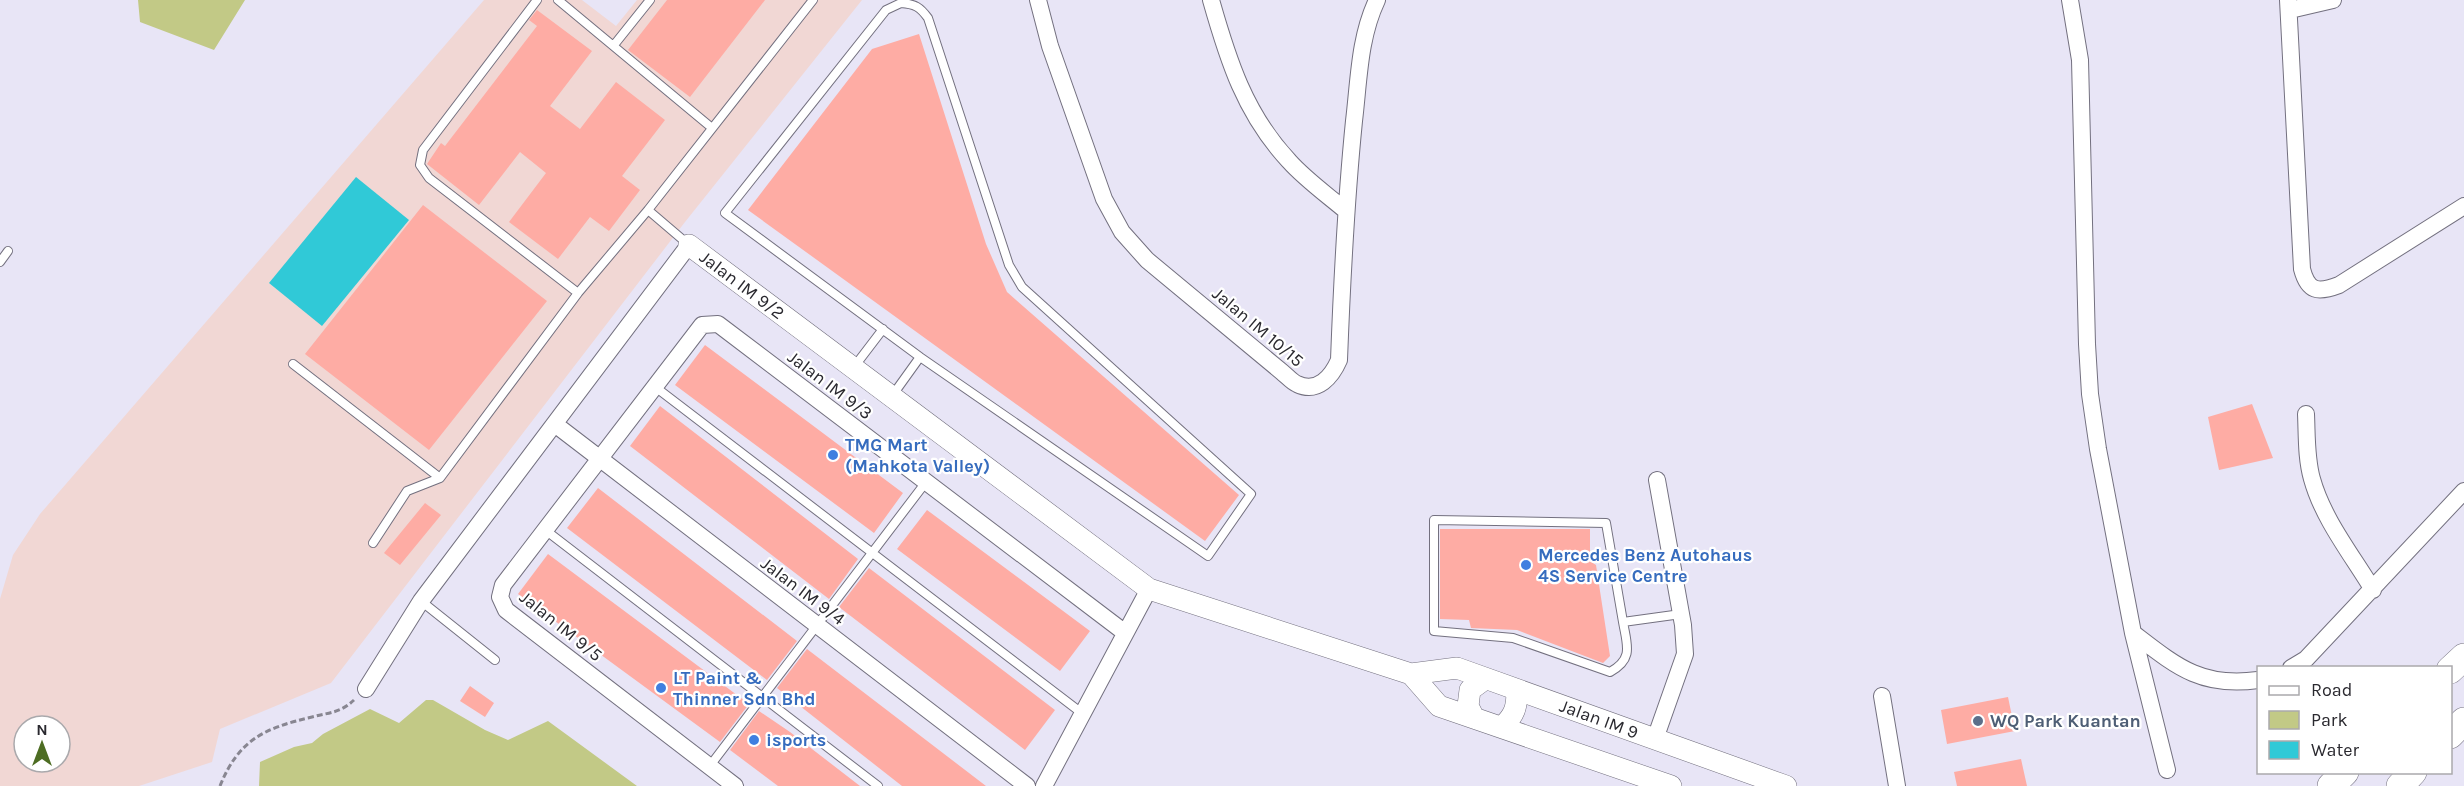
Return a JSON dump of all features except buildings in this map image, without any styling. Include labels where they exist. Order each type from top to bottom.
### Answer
[{"type":"highway","points":[[2452,669],[2464,657]]},
{"type":"highway","points":[[2452,734],[2464,721]]},
{"type":"highway","points":[[2331,786],[2343,774]]},
{"type":"highway","points":[[2400,786],[2411,774]]},
{"type":"street","name":"Jalan IM 10/15","points":[[1038,0],[1050,46],[1104,199],[1122,232],[1147,260],[1298,384],[1310,386],[1322,383],[1333,374],[1339,360],[1345,210],[1362,48],[1368,19],[1377,0]]},
{"type":"street","points":[[1211,0],[1237,84],[1260,125],[1289,162],[1345,210]]},
{"type":"street","points":[[2070,0],[2080,60],[2090,394],[2098,449],[2133,633],[2166,770]]},
{"type":"street","points":[[2333,0],[2289,5],[2302,269],[2305,282],[2315,289],[2326,290],[2339,285],[2464,206]]},
{"type":"street","name":"Jalan IM 9/2","points":[[366,688],[421,601],[689,246],[1149,589]]},
{"type":"street","name":"Jalan IM 9/3","points":[[598,459],[702,325],[718,324],[1125,632]]},
{"type":"street","points":[[2306,414],[2310,467],[2320,503],[2373,590]]},
{"type":"street","name":"Jalan IM 9/4","points":[[556,425],[1028,786]]},
{"type":"street","name":"Jalan IM 9/5","points":[[598,459],[503,585],[500,597],[506,610],[735,786]]},
{"type":"street","points":[[1655,740],[1685,654],[1681,614],[1657,480]]},
{"type":"street","points":[[2294,666],[2306,658],[2373,590],[2464,491]]},
{"type":"street","points":[[1044,786],[1149,589]]},
{"type":"street","name":"Jalan IM 9","points":[[1149,589],[1411,674],[1456,668],[1786,786]]},
{"type":"street","points":[[2133,633],[2173,664],[2201,677],[2230,682],[2257,680]]},
{"type":"street","points":[[1411,674],[1439,706],[1671,786]]},
{"type":"street","points":[[1474,718],[1468,706],[1470,690],[1485,679]]},
{"type":"street","points":[[1502,727],[1513,717],[1517,705],[1517,690]]},
{"type":"street","points":[[1882,696],[1897,786]]},
{"type":"lane","points":[[537,0],[423,150],[420,165],[429,178],[578,294]]},
{"type":"lane","points":[[558,0],[712,128]]},
{"type":"lane","points":[[614,45],[650,0]]},
{"type":"lane","points":[[373,543],[407,491],[440,478],[578,294],[648,210],[813,0]]},
{"type":"lane","points":[[901,3],[912,3],[921,8],[928,18],[1010,265],[1022,287],[1251,494],[1208,556],[920,357],[725,213],[886,10],[901,3]]},
{"type":"lane","points":[[648,210],[689,246]]},
{"type":"lane","points":[[0,262],[8,251]]},
{"type":"lane","points":[[853,368],[883,329]]},
{"type":"lane","points":[[891,396],[920,357]]},
{"type":"lane","points":[[293,364],[440,478]]},
{"type":"lane","points":[[654,386],[1083,714]]},
{"type":"lane","points":[[709,766],[926,482]]},
{"type":"lane","points":[[1434,520],[1606,522],[1623,622],[1628,652],[1621,666],[1610,672],[1513,638],[1478,633],[1434,632],[1434,520]]},
{"type":"lane","points":[[544,529],[878,786]]},
{"type":"lane","points":[[421,601],[495,660]]},
{"type":"lane","points":[[1623,622],[1681,614]]},
{"type":"path","points":[[220,786],[226,769],[255,736],[309,717],[344,710],[366,688]]},
{"type":"shaded area","points":[[484,0],[582,0],[616,26],[637,0],[862,0],[685,222],[331,683],[220,729],[212,762],[139,786],[0,786],[0,599],[13,555],[40,514]]},
{"type":"green space","points":[[138,0],[245,0],[214,50],[140,22]]},
{"type":"green space","points":[[426,700],[433,700],[485,730],[508,740],[548,721],[637,786],[259,786],[260,762],[294,747],[312,743],[323,734],[370,709],[399,723]]},
{"type":"water","points":[[356,177],[409,220],[322,326],[269,283]]},
{"type":"place","name":"TMG Mart (Mahkota Valley)","points":[[833,455]]},
{"type":"place","name":"Mercedes Benz Autohaus 4S Service Centre","points":[[1526,565]]},
{"type":"place","name":"LT Paint & Thinner Sdn Bhd","points":[[661,688]]},
{"type":"place","name":"WQ Park Kuantan","points":[[1978,721]]},
{"type":"place","name":"isports","points":[[754,740]]}]
